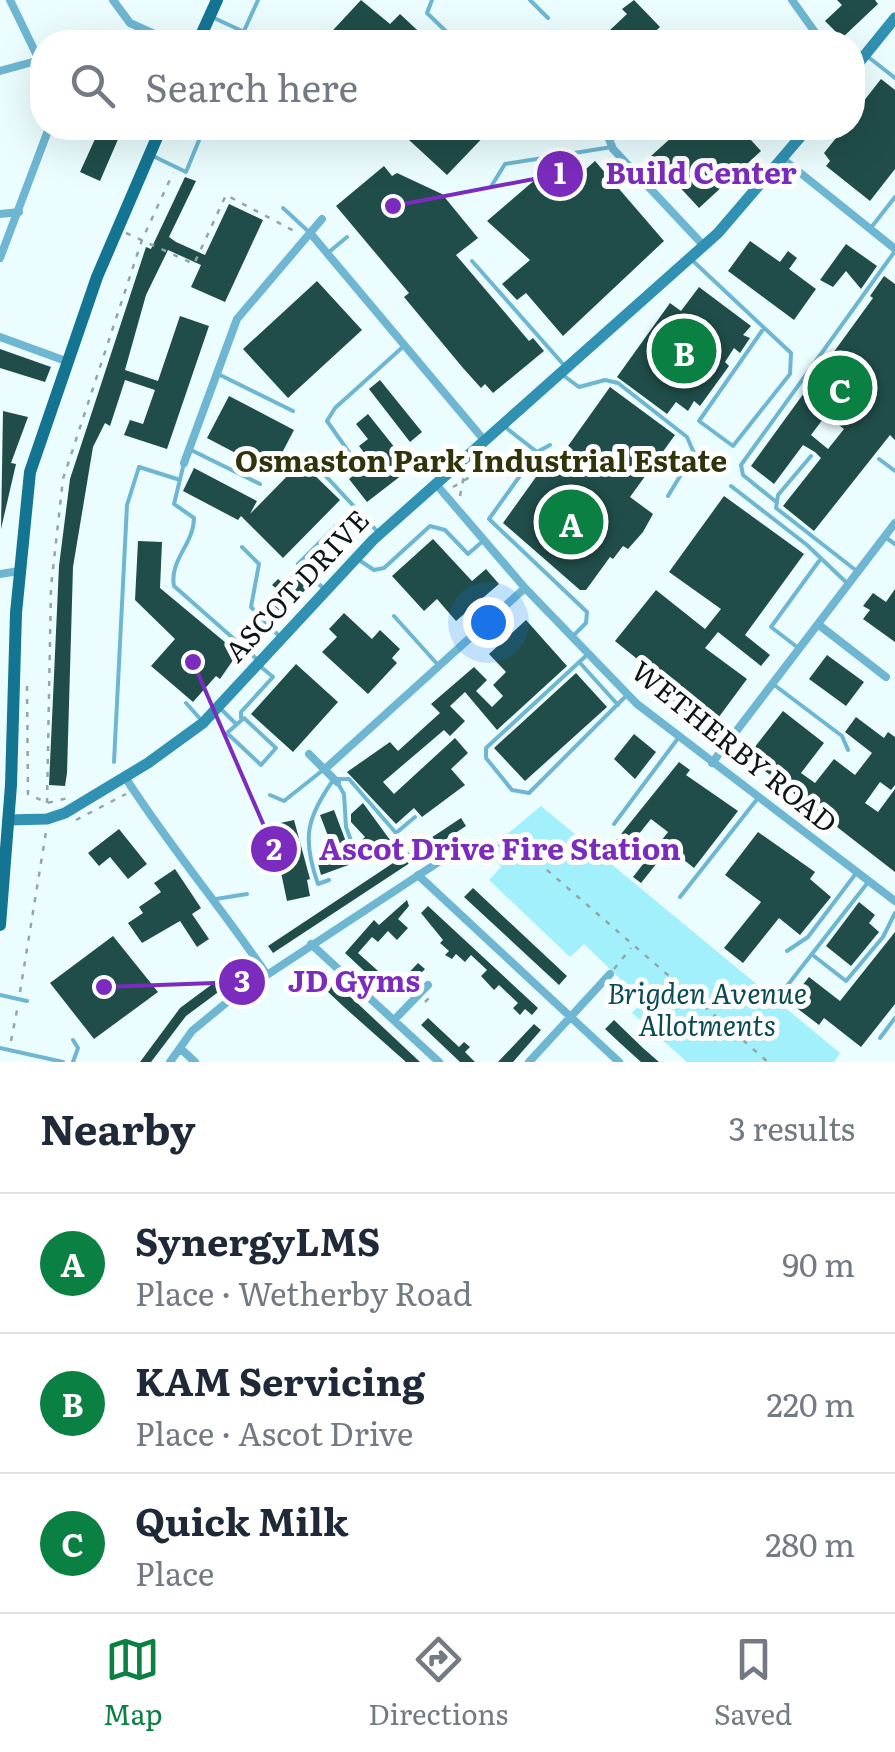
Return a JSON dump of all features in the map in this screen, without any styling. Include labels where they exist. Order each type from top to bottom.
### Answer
[{"type":"main road","points":[[204,30],[217,0]]},
{"type":"main road","points":[[0,925],[19,571],[33,458],[121,216],[155,140]]},
{"type":"street","points":[[10,0],[30,41]]},
{"type":"street","points":[[113,0],[130,23],[145,30]]},
{"type":"street","points":[[792,0],[813,30]]},
{"type":"street","points":[[866,54],[895,18]]},
{"type":"street","points":[[0,71],[30,65]]},
{"type":"street","points":[[0,258],[45,140]]},
{"type":"street","points":[[612,140],[612,146],[704,246]]},
{"type":"street","name":"ASCOT DRIVE","points":[[8,820],[47,819],[65,814],[125,778],[203,722],[356,556],[692,258],[798,140]]},
{"type":"street","points":[[782,159],[895,250]]},
{"type":"street","points":[[0,214],[18,212]]},
{"type":"street","points":[[184,463],[236,319],[322,219]]},
{"type":"street","points":[[308,237],[329,252],[484,440]]},
{"type":"street","points":[[0,338],[66,361]]},
{"type":"street","name":"WETHERBY ROAD","points":[[434,483],[525,588],[628,695],[679,738],[895,900]]},
{"type":"street","points":[[712,763],[895,523]]},
{"type":"street","points":[[0,574],[19,571]]},
{"type":"street","points":[[324,769],[525,588]]},
{"type":"street","points":[[819,625],[886,676]]},
{"type":"street","points":[[310,754],[336,781]]},
{"type":"street","points":[[125,778],[163,837],[216,900],[266,975]]},
{"type":"street","points":[[170,1062],[205,1018],[466,844]]},
{"type":"street","points":[[418,875],[618,1062]]},
{"type":"street","points":[[312,944],[439,1062]]},
{"type":"street","points":[[529,1062],[610,974]]},
{"type":"street","points":[[394,1020],[428,990]]},
{"type":"street","points":[[180,1048],[195,1062]]},
{"type":"lane","points":[[245,30],[258,0]]},
{"type":"lane","points":[[418,0],[445,30]]},
{"type":"lane","points":[[426,6],[432,0]]},
{"type":"lane","points":[[530,0],[548,18]]},
{"type":"lane","points":[[210,16],[240,30]]},
{"type":"lane","points":[[866,54],[895,78]]},
{"type":"lane","points":[[149,154],[186,172],[199,140]]},
{"type":"lane","points":[[492,185],[505,164],[612,146]]},
{"type":"lane","points":[[870,229],[895,197]]},
{"type":"lane","points":[[283,208],[308,237]]},
{"type":"lane","points":[[329,252],[347,237]]},
{"type":"lane","points":[[858,572],[776,508],[775,500],[743,476],[741,466],[895,250]]},
{"type":"lane","points":[[692,258],[698,269],[792,353],[790,374],[733,446],[699,421],[764,328]]},
{"type":"lane","points":[[472,260],[579,386],[605,380],[618,383],[687,437],[694,453],[668,496]]},
{"type":"lane","points":[[353,458],[327,421],[335,408],[405,345]]},
{"type":"lane","points":[[215,373],[293,411]]},
{"type":"lane","points":[[502,424],[537,452]]},
{"type":"lane","points":[[550,445],[537,452],[489,519],[586,612],[586,623],[572,638]]},
{"type":"lane","points":[[189,449],[260,484]]},
{"type":"lane","points":[[308,456],[380,533]]},
{"type":"lane","points":[[775,500],[811,456]]},
{"type":"lane","points":[[879,459],[895,471]]},
{"type":"lane","points":[[184,463],[177,479],[174,504],[194,518],[194,528],[171,571],[174,586],[273,677],[241,712],[238,721],[227,733],[261,765],[276,748],[238,721],[219,706]]},
{"type":"lane","points":[[114,762],[128,505],[140,467],[177,479]]},
{"type":"lane","points":[[730,486],[808,544],[820,561],[849,585]]},
{"type":"lane","points":[[324,588],[298,564],[354,508]]},
{"type":"lane","points":[[356,556],[374,570],[384,568],[430,526],[438,526],[468,554],[485,539]]},
{"type":"lane","points":[[885,537],[895,544]]},
{"type":"lane","points":[[242,547],[259,564],[250,607],[280,637]]},
{"type":"lane","points":[[800,650],[771,627],[820,561]]},
{"type":"lane","points":[[394,616],[439,666]]},
{"type":"lane","points":[[588,654],[486,748],[486,758],[512,790],[530,793],[628,695]]},
{"type":"lane","points":[[580,662],[618,704]]},
{"type":"lane","points":[[773,684],[842,736],[848,750]]},
{"type":"lane","points":[[186,703],[203,722]]},
{"type":"lane","points":[[614,824],[679,738]]},
{"type":"lane","points":[[270,796],[284,800],[324,769]]},
{"type":"lane","points":[[329,880],[318,884],[312,866],[310,817],[336,781],[348,780],[396,833],[415,817]]},
{"type":"lane","points":[[336,781],[344,794],[346,827],[357,857]]},
{"type":"lane","points":[[680,897],[758,798]]},
{"type":"lane","points":[[787,951],[808,937],[857,872]]},
{"type":"lane","points":[[783,991],[869,881]]},
{"type":"lane","points":[[216,900],[247,894]]},
{"type":"lane","points":[[814,955],[846,981],[882,937],[895,913]]},
{"type":"lane","points":[[0,994],[27,1001]]},
{"type":"lane","points":[[880,1038],[895,1018]]},
{"type":"lane","points":[[73,1040],[78,1048],[73,1062]]},
{"type":"lane","points":[[0,1048],[63,1062]]},
{"type":"lane","points":[[26,1062],[28,1053]]},
{"type":"path","points":[[46,803],[51,587],[63,479],[142,240],[176,168]]},
{"type":"path","points":[[121,216],[129,218],[124,233],[194,264],[226,195],[308,237]]},
{"type":"path","points":[[454,487],[524,442]]},
{"type":"path","points":[[454,504],[464,473]]},
{"type":"path","points":[[13,678],[28,686],[26,787],[37,801],[46,803],[72,796]]},
{"type":"path","points":[[72,822],[133,790]]},
{"type":"path","points":[[9,1050],[46,830]]},
{"type":"path","points":[[495,848],[509,839],[524,850],[768,1062]]},
{"type":"path","points":[[610,974],[632,947]]},
{"type":"path","points":[[416,1011],[428,990]]},
{"type":"green space","name":"Brigden Avenue Allotments","points":[[541,806],[840,1053],[834,1062],[687,1062],[632,1013],[643,1001],[584,944],[570,957],[489,880],[501,867],[488,850]]},
{"type":"building","points":[[361,0],[390,24],[400,14],[417,30],[333,30]]},
{"type":"building","points":[[634,0],[660,27],[610,30],[627,14],[622,9]]},
{"type":"building","points":[[837,0],[875,0],[878,4],[850,30],[834,30],[825,21],[842,5]]},
{"type":"building","points":[[881,79],[895,90],[895,169],[870,201],[826,166],[830,161],[824,153],[834,140],[865,140],[865,99]]},
{"type":"building","points":[[95,140],[118,140],[100,181],[80,172]]},
{"type":"building","points":[[409,140],[481,140],[447,175]]},
{"type":"building","points":[[669,140],[751,140],[761,151],[699,208],[651,156]]},
{"type":"building","points":[[595,161],[664,241],[563,336],[526,293],[517,300],[502,284],[530,260],[487,221],[544,172],[561,191]]},
{"type":"building","points":[[384,166],[392,176],[397,173],[442,194],[478,238],[456,255],[529,341],[533,338],[544,351],[493,393],[485,384],[481,388],[463,368],[404,297],[409,293],[336,206]]},
{"type":"building","points":[[185,177],[196,181],[169,237],[176,242],[205,255],[229,204],[263,220],[225,302],[191,287],[201,265],[168,250],[146,295],[125,370],[158,381],[180,316],[209,326],[167,449],[124,435],[130,420],[143,424],[155,390],[125,380],[110,426],[105,423],[93,447],[73,567],[67,773],[65,786],[49,785],[59,566],[70,479],[146,247],[151,249]]},
{"type":"building","points":[[750,241],[780,262],[788,251],[797,258],[789,269],[816,289],[794,320],[728,271]]},
{"type":"building","points":[[846,244],[877,266],[861,289],[846,271],[833,287],[820,280]]},
{"type":"building","points":[[884,276],[895,284],[895,440],[890,435],[814,531],[783,506],[821,458],[803,445],[774,484],[751,466],[873,298],[870,296]],"holes":[[[826,415],[844,429],[828,449],[811,435]]]},
{"type":"building","points":[[317,281],[362,330],[288,398],[243,349]]},
{"type":"building","points":[[699,287],[751,326],[743,335],[750,338],[740,353],[734,348],[725,362],[729,366],[700,406],[694,401],[688,411],[676,402],[667,414],[617,377],[670,303],[681,311]]},
{"type":"building","points":[[0,349],[51,367],[45,382],[0,368]]},
{"type":"building","points":[[380,380],[422,432],[410,442],[369,389]]},
{"type":"building","points":[[610,387],[675,435],[630,497],[653,514],[643,532],[628,549],[623,546],[613,559],[610,557],[586,590],[580,590],[503,523],[546,463],[557,471],[573,450],[568,446]]},
{"type":"building","points":[[229,396],[294,430],[272,472],[207,438]]},
{"type":"building","points":[[3,411],[28,417],[11,463],[16,464],[1,529]]},
{"type":"building","points":[[368,414],[411,468],[367,502],[349,479],[371,462],[359,446],[368,439],[356,424]]},
{"type":"building","points":[[301,462],[340,500],[283,558],[241,516],[238,520],[183,491],[194,468],[257,501],[250,514]]},
{"type":"building","points":[[724,496],[804,554],[745,635],[770,655],[761,666],[718,632],[705,648],[747,679],[710,729],[656,689],[663,680],[615,641],[656,590],[705,629],[721,609],[669,572]]},
{"type":"building","points":[[433,539],[472,581],[486,569],[499,584],[456,621],[437,599],[424,611],[392,576]]},
{"type":"building","points":[[138,541],[162,542],[160,588],[238,653],[220,679],[216,676],[193,702],[151,666],[175,639],[135,600]]},
{"type":"building","points":[[292,574],[307,588],[283,614],[268,600],[278,590],[272,585],[278,579],[284,584]]},
{"type":"building","points":[[895,589],[895,642],[863,619],[870,610],[863,606],[873,593],[886,602]]},
{"type":"building","points":[[344,613],[372,639],[380,630],[400,649],[392,658],[397,663],[368,694],[322,652],[337,637],[329,629]]},
{"type":"building","points":[[526,620],[567,666],[497,730],[465,692],[450,706],[465,721],[450,736],[444,730],[383,782],[394,794],[455,738],[468,753],[451,769],[465,785],[422,817],[414,808],[396,824],[347,772],[390,742],[398,751],[440,713],[431,704],[474,667],[487,680],[476,691],[492,707],[503,696],[493,685],[506,672],[489,654]]},
{"type":"building","points":[[827,655],[864,682],[846,706],[809,679]]},
{"type":"building","points":[[296,664],[338,702],[293,752],[251,714]]},
{"type":"building","points":[[576,673],[607,707],[525,781],[494,748]]},
{"type":"building","points":[[783,711],[824,743],[801,773],[815,783],[834,759],[855,775],[872,753],[845,732],[856,717],[884,738],[888,732],[895,737],[895,785],[891,790],[880,782],[865,803],[878,812],[895,789],[895,872],[747,757]]},
{"type":"building","points":[[634,734],[656,752],[635,779],[614,759]]},
{"type":"building","points":[[679,762],[690,770],[686,775],[738,811],[694,868],[669,848],[641,883],[633,877],[668,832],[651,819],[616,862],[605,854]]},
{"type":"building","points":[[363,803],[390,840],[372,857],[359,843],[365,837],[351,822],[351,814]]},
{"type":"building","points":[[334,810],[354,863],[321,875],[316,856],[333,849],[320,815]]},
{"type":"building","points":[[461,818],[466,826],[273,953],[268,946]]},
{"type":"building","points":[[294,820],[310,879],[310,896],[287,901],[271,825]]},
{"type":"building","points":[[119,829],[147,864],[128,879],[110,857],[99,866],[88,853]]},
{"type":"building","points":[[758,832],[815,872],[810,879],[831,897],[800,935],[779,918],[743,963],[724,948],[761,902],[725,875]]},
{"type":"building","points":[[175,869],[201,908],[192,914],[209,939],[197,947],[180,921],[142,943],[128,923],[143,913],[139,907],[161,892],[154,883]]},
{"type":"building","points":[[473,888],[567,976],[559,985],[464,897]]},
{"type":"building","points":[[407,900],[409,906],[398,919],[408,928],[397,940],[388,931],[378,942],[372,937],[358,953],[386,978],[391,972],[400,982],[418,963],[425,969],[405,990],[398,984],[389,994],[345,953],[374,920],[379,925]]},
{"type":"building","points":[[859,902],[875,915],[869,923],[879,932],[851,966],[826,946]]},
{"type":"building","points":[[428,906],[538,1008],[532,1015],[525,1009],[520,1015],[513,1008],[518,1003],[499,985],[494,990],[481,976],[487,970],[471,955],[465,962],[456,954],[452,959],[445,955],[449,951],[440,943],[443,940],[421,913]]},
{"type":"building","points":[[895,932],[895,1004],[861,1047],[824,1018],[819,1025],[789,1002],[809,977],[840,1001]]},
{"type":"building","points":[[113,936],[158,992],[94,1039],[50,983]]},
{"type":"building","points":[[242,962],[248,970],[186,1016],[151,1062],[140,1062],[180,1008]]},
{"type":"building","points":[[316,968],[420,1062],[406,1062],[344,1007],[310,975]]},
{"type":"building","points":[[428,1018],[459,1047],[464,1042],[470,1047],[465,1052],[475,1062],[460,1062],[421,1025]]},
{"type":"building","points":[[614,1020],[659,1062],[641,1062],[605,1029]]},
{"type":"building","points":[[534,1024],[541,1030],[513,1062],[498,1062]]},
{"type":"place","name":"Build Center","points":[[393,206]]},
{"type":"place","name":"KAM Servicing","points":[[684,351]]},
{"type":"place","name":"Quick Milk","points":[[840,388]]},
{"type":"place","name":"SynergyLMS","points":[[571,522]]},
{"type":"place","name":"Ascot Drive Fire Station","points":[[193,662]]},
{"type":"place","name":"JD Gyms","points":[[104,987]]},
{"type":"district","name":"Osmaston Park Industrial Estate","points":[[481,462]]}]
